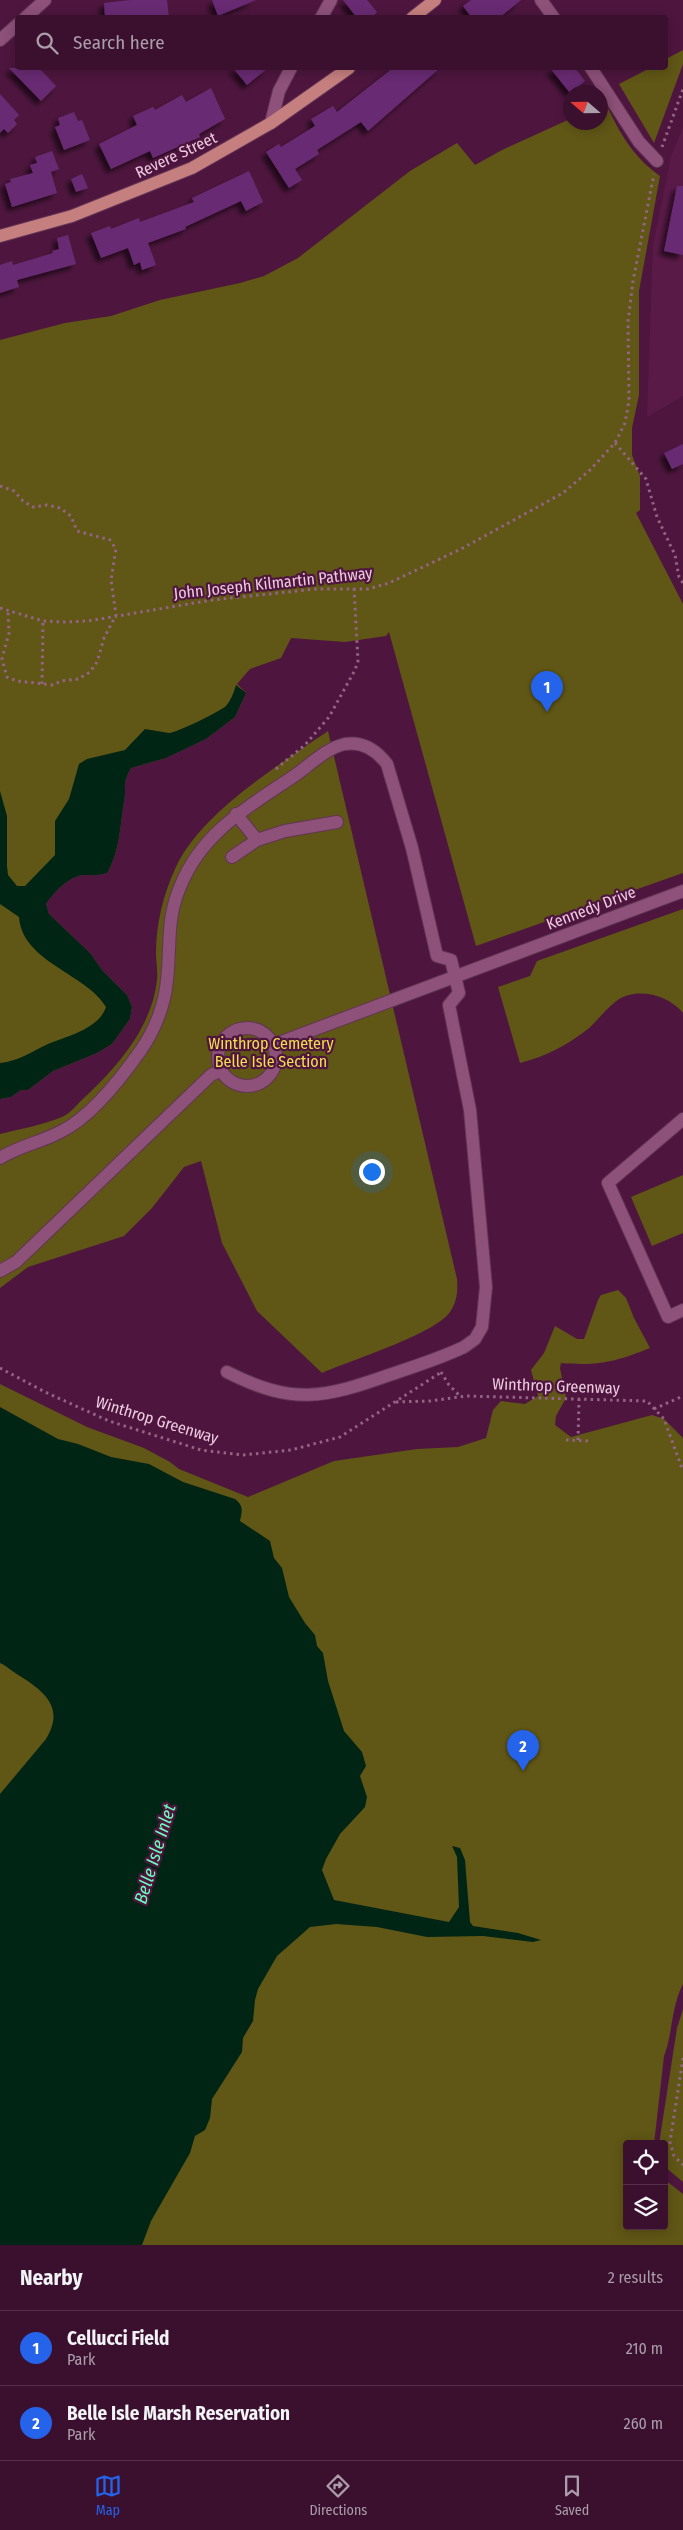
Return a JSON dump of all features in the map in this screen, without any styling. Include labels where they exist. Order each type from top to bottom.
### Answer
[{"type":"main road","points":[[416,15],[435,0]]},
{"type":"main road","name":"Revere Street","points":[[0,236],[63,220],[166,179],[213,157],[271,122],[346,70]]},
{"type":"street","points":[[28,15],[45,0]]},
{"type":"street","points":[[322,15],[331,0]]},
{"type":"street","points":[[540,0],[552,15]]},
{"type":"street","points":[[0,40],[15,27]]},
{"type":"street","points":[[271,122],[279,91],[290,70]]},
{"type":"street","points":[[592,70],[644,149],[658,161]]},
{"type":"street","points":[[0,1158],[65,1130],[100,1102],[149,1038],[164,997],[167,980],[171,917],[180,887],[201,849],[213,835],[236,814],[329,750],[346,744],[370,747],[379,754],[387,764],[412,848],[437,956],[451,960],[455,976],[458,993],[449,1005],[471,1117],[486,1300],[484,1320],[475,1339],[464,1347],[343,1391],[318,1396],[271,1390],[250,1384],[227,1372]]},
{"type":"street","points":[[236,814],[257,840]]},
{"type":"street","points":[[232,856],[257,840],[285,831],[337,822]]},
{"type":"street","name":"Kennedy Drive","points":[[274,1045],[683,890]]},
{"type":"street","points":[[253,1028],[261,1031],[274,1045],[275,1062],[267,1078],[260,1083],[242,1085],[234,1082],[222,1070],[219,1061],[222,1043],[235,1031],[253,1028]]},
{"type":"street","points":[[0,1271],[16,1262],[211,1074],[222,1070]]},
{"type":"street","points":[[683,1119],[608,1183],[668,1316],[683,1310]]},
{"type":"path","name":"John Joseph Kilmartin Pathway","points":[[0,608],[43,621],[88,621],[212,600],[335,588],[368,589],[389,583],[461,549],[563,493],[589,471],[615,443],[625,423],[629,401],[628,340],[633,281],[643,218],[658,161],[683,88]]},
{"type":"path","points":[[615,443],[646,479],[657,517],[675,556],[679,577],[683,583]]},
{"type":"path","points":[[0,486],[14,491],[24,502],[33,507],[47,505],[60,508],[71,516],[77,532],[110,540],[116,549],[111,580],[116,615],[104,638],[97,662],[90,672],[78,678],[53,685],[17,681],[7,676],[2,659],[8,633],[8,611]]},
{"type":"path","points":[[270,774],[305,745],[329,718],[358,662],[354,588]]},
{"type":"path","points":[[42,684],[43,621]]},
{"type":"path","points":[[446,1355],[447,1365],[442,1372],[449,1385],[460,1396]]},
{"type":"path","name":"Winthrop Greenway","points":[[0,1368],[87,1412],[201,1450],[225,1454],[266,1454],[322,1444],[340,1437],[442,1372]]},
{"type":"path","name":"Winthrop Greenway","points":[[395,1402],[430,1401],[471,1396],[647,1401],[654,1409]]},
{"type":"path","points":[[683,1396],[654,1409],[664,1419],[683,1471]]},
{"type":"path","points":[[578,1440],[579,1399]]},
{"type":"path","points":[[566,1440],[590,1440]]},
{"type":"path","points":[[683,2058],[670,2142],[674,2156],[683,2165]]},
{"type":"shaded area","points":[[683,127],[683,396],[647,417],[653,245],[671,157]]},
{"type":"green space","points":[[683,50],[683,64],[654,143],[619,84],[646,70],[668,70],[668,58]]},
{"type":"green space","points":[[608,108],[634,152],[650,169],[660,176],[639,291],[639,395],[632,428],[632,455],[640,476],[640,510],[636,513],[683,604],[683,873],[476,946],[389,632],[386,636],[345,642],[291,638],[281,658],[250,669],[237,684],[246,693],[235,717],[206,739],[166,758],[131,768],[125,782],[125,797],[115,856],[107,873],[78,876],[67,881],[46,904],[49,914],[90,953],[102,970],[127,995],[132,1007],[130,1019],[112,1044],[97,1053],[53,1071],[28,1090],[21,1090],[11,1097],[0,1099],[0,340],[65,323],[111,316],[160,300],[264,276],[298,258],[410,171],[457,143],[475,165],[502,150],[563,122],[563,130],[608,130]]},
{"type":"green space","name":"Winthrop Cemetery Belle Isle Section","points":[[328,731],[457,1279],[456,1296],[450,1312],[441,1320],[410,1338],[322,1373],[257,1311],[222,1243],[201,1161],[184,1167],[152,1208],[124,1236],[28,1267],[0,1288],[0,1134],[39,1125],[65,1116],[121,1059],[141,1030],[154,997],[157,977],[156,942],[161,910],[175,869],[187,848],[221,810],[242,792]]},
{"type":"green space","points":[[683,909],[683,1013],[677,1006],[660,997],[641,993],[632,994],[615,1002],[588,1029],[556,1050],[520,1063],[498,987],[530,976],[537,961]]},
{"type":"green space","points":[[683,1175],[683,1233],[652,1246],[631,1197]]},
{"type":"green space","points":[[618,1290],[626,1298],[650,1348],[607,1362],[586,1364],[561,1363],[560,1368],[566,1398],[556,1416],[555,1425],[571,1437],[652,1415],[664,1419],[683,1438],[683,1984],[676,2002],[664,2056],[654,2140],[623,2140],[623,2230],[668,2230],[668,2182],[683,2194],[683,2245],[0,2245],[0,1384],[87,1427],[144,1448],[179,1469],[248,1497],[334,1461],[417,1449],[458,1447],[486,1438],[493,1410],[501,1401],[525,1404],[538,1396],[531,1370],[544,1353],[555,1326],[577,1339],[584,1339],[601,1295]]},
{"type":"green space","points":[[683,2009],[683,2182],[668,2169],[668,2140],[660,2140],[677,2028]]},
{"type":"water","points":[[236,685],[246,693],[235,717],[206,739],[166,758],[131,768],[125,782],[125,797],[115,856],[107,873],[78,876],[67,881],[46,904],[49,914],[90,953],[102,970],[127,995],[132,1007],[130,1019],[112,1044],[97,1053],[53,1071],[28,1090],[21,1090],[11,1097],[0,1099],[0,1063],[19,1058],[82,1031],[97,1021],[106,1007],[85,985],[43,957],[31,945],[23,932],[19,917],[0,904],[0,791],[7,816],[8,875],[17,886],[25,886],[55,855],[55,821],[69,799],[79,764],[87,759],[125,750],[145,729],[169,733],[208,717],[226,706]]},
{"type":"water","name":"Belle Isle Inlet","points":[[0,1407],[58,1439],[78,1444],[111,1457],[149,1464],[183,1482],[235,1499],[241,1506],[240,1521],[270,1541],[274,1558],[282,1568],[289,1597],[315,1635],[317,1646],[323,1653],[328,1681],[344,1731],[362,1752],[366,1766],[360,1776],[367,1797],[365,1807],[340,1834],[322,1870],[334,1900],[449,1922],[459,1907],[457,1857],[452,1846],[460,1848],[465,1860],[470,1922],[473,1926],[518,1933],[541,1940],[533,1942],[483,1936],[427,1937],[377,1927],[336,1924],[310,1927],[277,1956],[258,1989],[253,2021],[243,2038],[242,2052],[212,2099],[210,2118],[205,2130],[195,2136],[190,2153],[151,2221],[142,2245],[0,2245],[0,1794],[46,1739],[51,1728],[53,1710],[50,1702],[37,1688],[0,1663]]},
{"type":"building","points":[[130,0],[167,0],[169,15],[105,15],[104,3]]},
{"type":"building","points":[[212,0],[256,0],[220,15],[218,15]]},
{"type":"building","points":[[343,0],[367,0],[377,12],[374,15],[355,15]]},
{"type":"building","points":[[471,0],[521,0],[503,15],[470,15],[463,6]]},
{"type":"building","points":[[9,68],[15,68],[15,70],[41,70],[56,86],[41,101]]},
{"type":"building","points":[[235,70],[266,70],[247,85]]},
{"type":"building","points":[[390,70],[438,70],[368,131],[361,122],[317,150],[319,154],[295,169],[302,180],[289,188],[266,152],[279,144],[281,147],[315,126],[311,119],[333,106],[337,112]]},
{"type":"building","points":[[552,70],[577,70],[585,81],[580,85],[564,85]]},
{"type":"building","points":[[211,88],[225,119],[199,134],[200,137],[153,158],[150,151],[111,169],[99,144],[137,125],[133,116],[153,107],[155,110],[182,95],[186,102]]},
{"type":"building","points":[[0,94],[19,115],[14,120],[17,124],[8,133],[4,129],[0,133]]},
{"type":"building","points":[[74,112],[78,121],[82,120],[90,140],[64,150],[55,127],[60,125],[58,118]]},
{"type":"building","points":[[52,151],[59,169],[51,172],[57,193],[12,207],[5,184],[11,182],[10,179],[33,173],[30,165],[37,163],[35,157]]},
{"type":"building","points":[[249,171],[263,202],[246,211],[241,201],[185,227],[186,229],[148,243],[156,265],[142,270],[140,262],[134,265],[128,248],[101,258],[91,233],[110,226],[111,229],[139,218],[140,222],[194,202],[192,198]]},
{"type":"building","points":[[82,174],[88,188],[76,192],[71,179]]},
{"type":"building","points":[[677,186],[683,186],[683,255],[664,251]]},
{"type":"building","points":[[68,235],[76,264],[17,280],[19,287],[0,293],[0,265],[12,261],[13,265],[53,253],[52,251],[59,249],[57,238]]},
{"type":"building","points":[[683,444],[683,464],[672,469],[664,453]]},
{"type":"place","name":"Cellucci Field","points":[[547,712]]},
{"type":"place","name":"Belle Isle Marsh Reservation","points":[[523,1771]]}]
